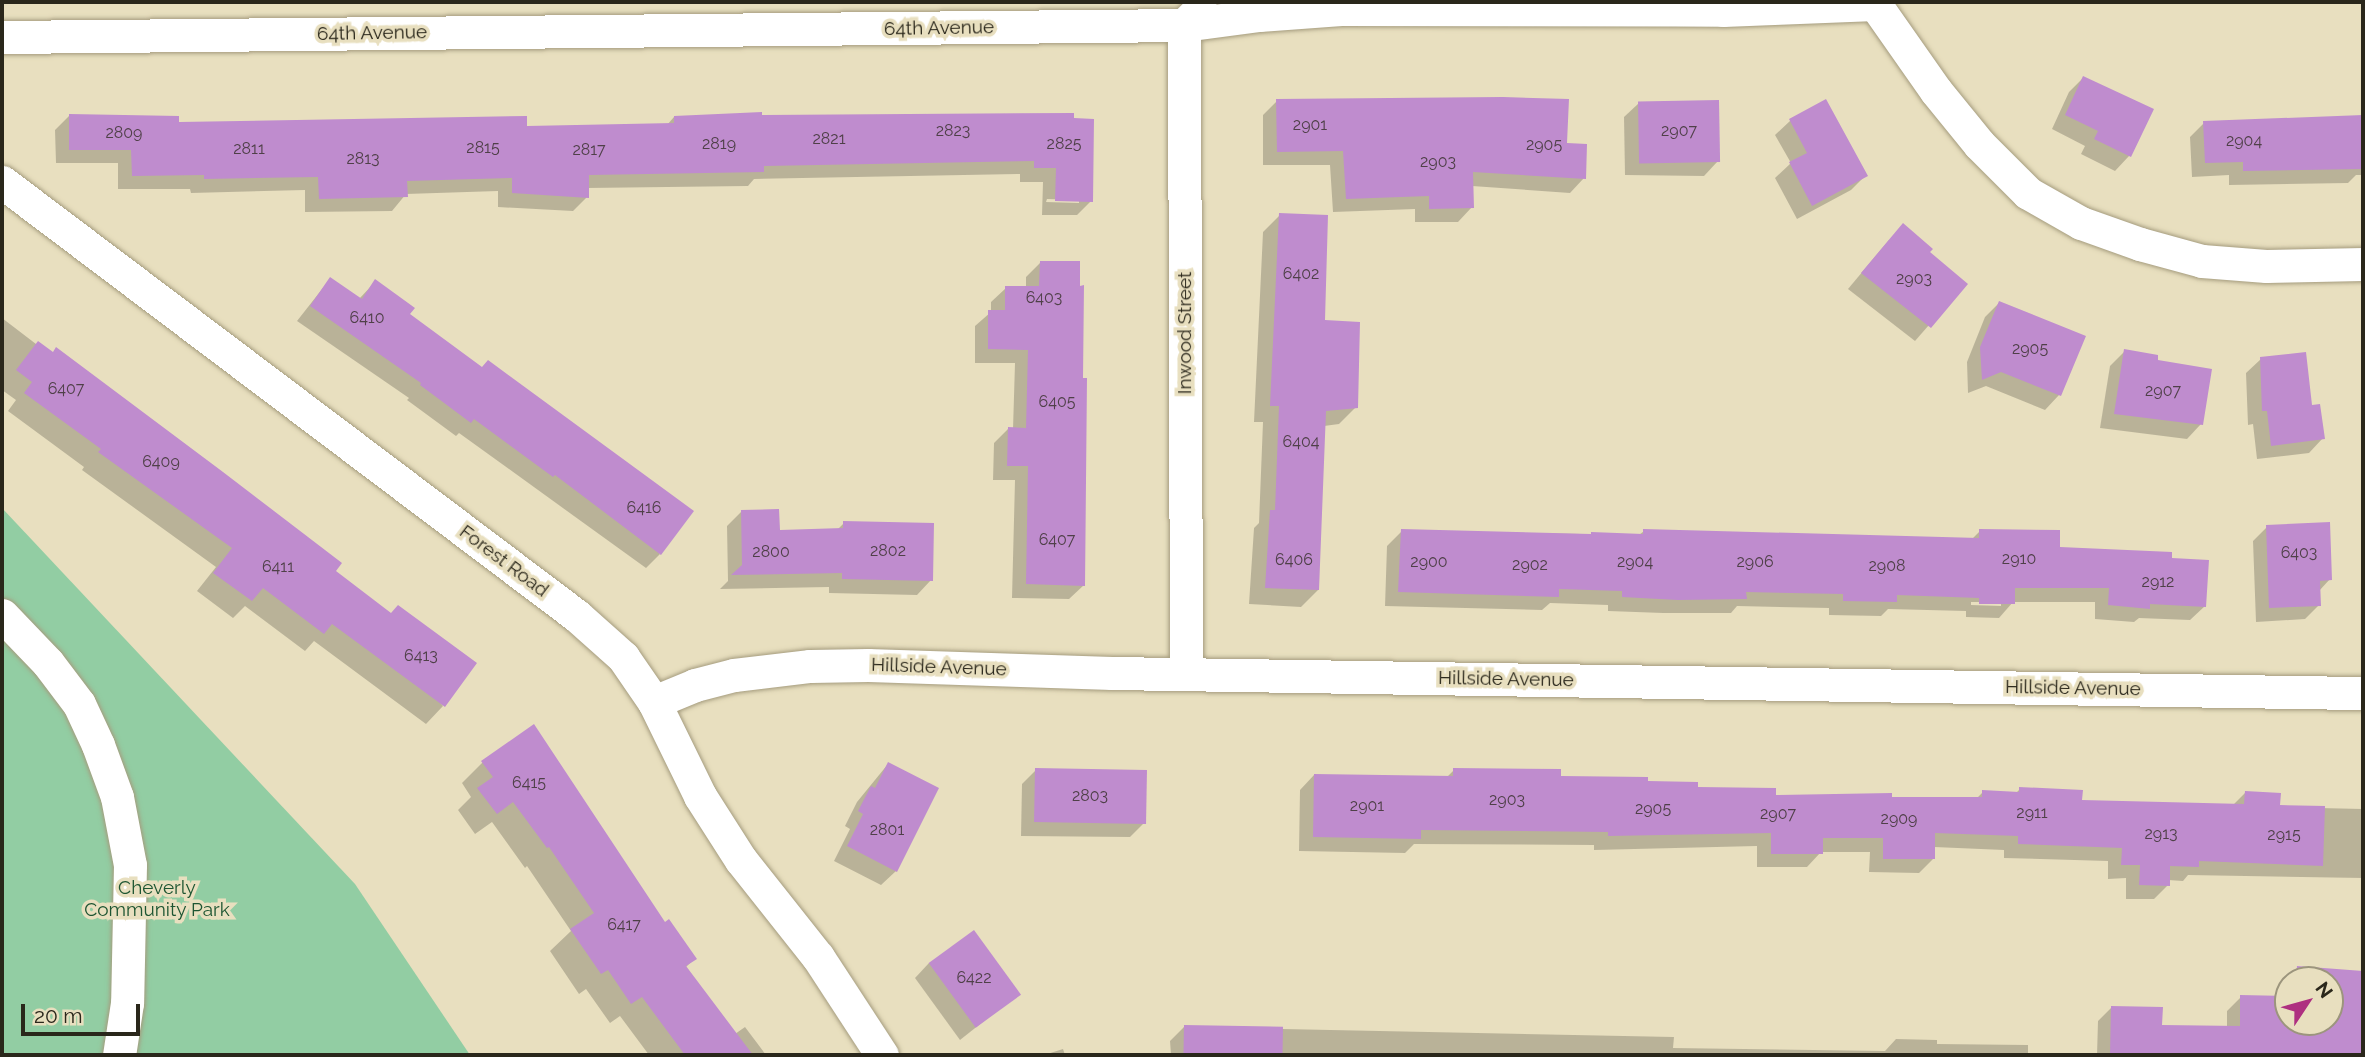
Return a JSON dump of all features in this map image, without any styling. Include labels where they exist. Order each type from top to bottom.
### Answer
[{"type":"street","name":"64th Avenue","points":[[2,37],[1195,14],[1259,15],[1341,9],[1723,10],[1876,3]]},
{"type":"street","points":[[1876,3],[1936,91],[1979,144],[2028,193],[2081,223],[2140,244],[2202,261],[2266,265],[2363,264]]},
{"type":"street","name":"Inwood Street","points":[[1186,674],[1195,14]]},
{"type":"street","name":"Forest Road","points":[[2,182],[577,615],[623,657],[654,702],[707,807],[741,860],[818,957],[882,1055]]},
{"type":"street","points":[[2,615],[48,663],[79,704],[99,746],[117,797],[130,865],[127,1003],[119,1055]]},
{"type":"street","name":"Hillside Avenue","points":[[654,702],[695,685],[734,675],[810,666],[868,665],[1186,674],[2363,693]]},
{"type":"green space","name":"Cheverly Community Park","points":[[2,508],[355,884],[470,1055],[2,1055]]},
{"type":"building","points":[[2083,76],[2154,109],[2131,157],[2094,139],[2098,131],[2065,115]]},
{"type":"building","points":[[1276,99],[1569,99],[1567,143],[1587,144],[1586,179],[1473,172],[1474,208],[1429,209],[1429,196],[1346,199],[1343,151],[1277,152]]},
{"type":"building","points":[[1826,99],[1868,176],[1812,206],[1789,162],[1807,153],[1789,119]]},
{"type":"building","points":[[1719,100],[1720,162],[1639,163],[1638,101]]},
{"type":"building","points":[[762,112],[762,115],[1074,113],[1074,118],[1094,119],[1093,202],[1055,201],[1056,168],[1034,168],[1034,161],[764,166],[764,172],[589,175],[589,198],[512,193],[512,178],[407,181],[408,197],[319,199],[318,177],[204,179],[204,175],[132,176],[131,150],[69,150],[69,114],[179,116],[179,122],[527,116],[527,126],[674,123],[674,116]]},
{"type":"building","points":[[2363,115],[2363,169],[2243,171],[2243,162],[2205,163],[2203,121]]},
{"type":"building","points":[[1279,213],[1328,215],[1325,320],[1360,322],[1358,408],[1326,411],[1319,590],[1265,588],[1270,510],[1275,510],[1279,406],[1270,406]]},
{"type":"building","points":[[1903,223],[1933,249],[1930,252],[1968,284],[1931,328],[1861,273]]},
{"type":"building","points":[[1040,261],[1080,261],[1080,286],[1084,285],[1083,378],[1087,378],[1085,586],[1026,584],[1028,466],[1007,466],[1008,427],[1026,428],[1028,350],[988,349],[988,310],[1005,310],[1005,286],[1039,286]]},
{"type":"building","points":[[330,277],[362,299],[375,279],[415,308],[410,314],[482,367],[488,360],[694,511],[661,555],[555,475],[553,477],[474,419],[471,423],[420,385],[421,383],[310,306]]},
{"type":"building","points":[[1999,301],[2086,336],[2061,396],[2001,372],[1982,380],[1980,347]]},
{"type":"building","points":[[38,341],[53,352],[56,347],[342,563],[336,571],[391,613],[398,605],[477,663],[445,707],[332,624],[324,634],[263,588],[252,601],[213,573],[232,548],[98,452],[101,449],[24,393],[32,382],[16,370]]},
{"type":"building","points":[[2124,349],[2158,355],[2158,360],[2212,369],[2203,425],[2114,414]]},
{"type":"building","points":[[2306,352],[2312,405],[2320,404],[2325,439],[2271,446],[2267,411],[2262,411],[2260,357]]},
{"type":"building","points":[[779,509],[780,530],[843,528],[843,521],[934,523],[933,581],[842,579],[842,573],[731,575],[742,565],[741,510]]},
{"type":"building","points":[[2330,522],[2332,580],[2320,581],[2321,606],[2269,608],[2266,525]]},
{"type":"building","points":[[1401,529],[1643,534],[1643,529],[1979,538],[1979,529],[2060,530],[2060,547],[2172,552],[2172,558],[2209,560],[2206,607],[2150,604],[2150,609],[2108,605],[2109,588],[2015,588],[2015,604],[1979,604],[1979,598],[1897,595],[1897,602],[1843,601],[1843,594],[1746,592],[1747,599],[1678,600],[1622,597],[1622,591],[1559,589],[1559,597],[1398,592]]},
{"type":"building","points":[[534,724],[665,922],[669,919],[697,959],[686,966],[753,1055],[685,1055],[642,997],[631,1004],[608,970],[601,974],[570,929],[594,913],[549,847],[547,848],[513,802],[497,814],[477,788],[493,777],[481,761]]},
{"type":"building","points":[[888,762],[939,788],[897,872],[847,846],[863,814],[858,811],[871,786],[875,788]]},
{"type":"building","points":[[1035,768],[1147,770],[1146,824],[1034,822]]},
{"type":"building","points":[[1453,768],[1561,769],[1561,776],[1648,777],[1648,781],[1698,782],[1698,787],[1776,788],[1776,795],[1892,793],[1892,797],[1982,797],[1982,790],[2019,792],[2019,787],[2083,790],[2082,800],[2244,804],[2245,791],[2281,793],[2280,805],[2325,806],[2323,866],[2199,861],[2199,867],[2170,866],[2170,886],[2139,885],[2140,865],[2121,865],[2122,848],[2018,844],[2018,836],[1935,833],[1935,859],[1883,859],[1883,838],[1823,838],[1823,854],[1771,854],[1771,833],[1608,836],[1608,832],[1421,830],[1421,839],[1313,837],[1314,774],[1453,776]]},
{"type":"building","points":[[974,930],[1021,995],[976,1028],[929,963]]},
{"type":"building","points":[[2344,970],[2363,971],[2363,1055],[2110,1055],[2111,1006],[2163,1007],[2162,1025],[2240,1026],[2240,995],[2274,996],[2274,1036],[2344,1036]]},
{"type":"building","points":[[1184,1025],[1283,1027],[1282,1055],[1183,1055]]}]
